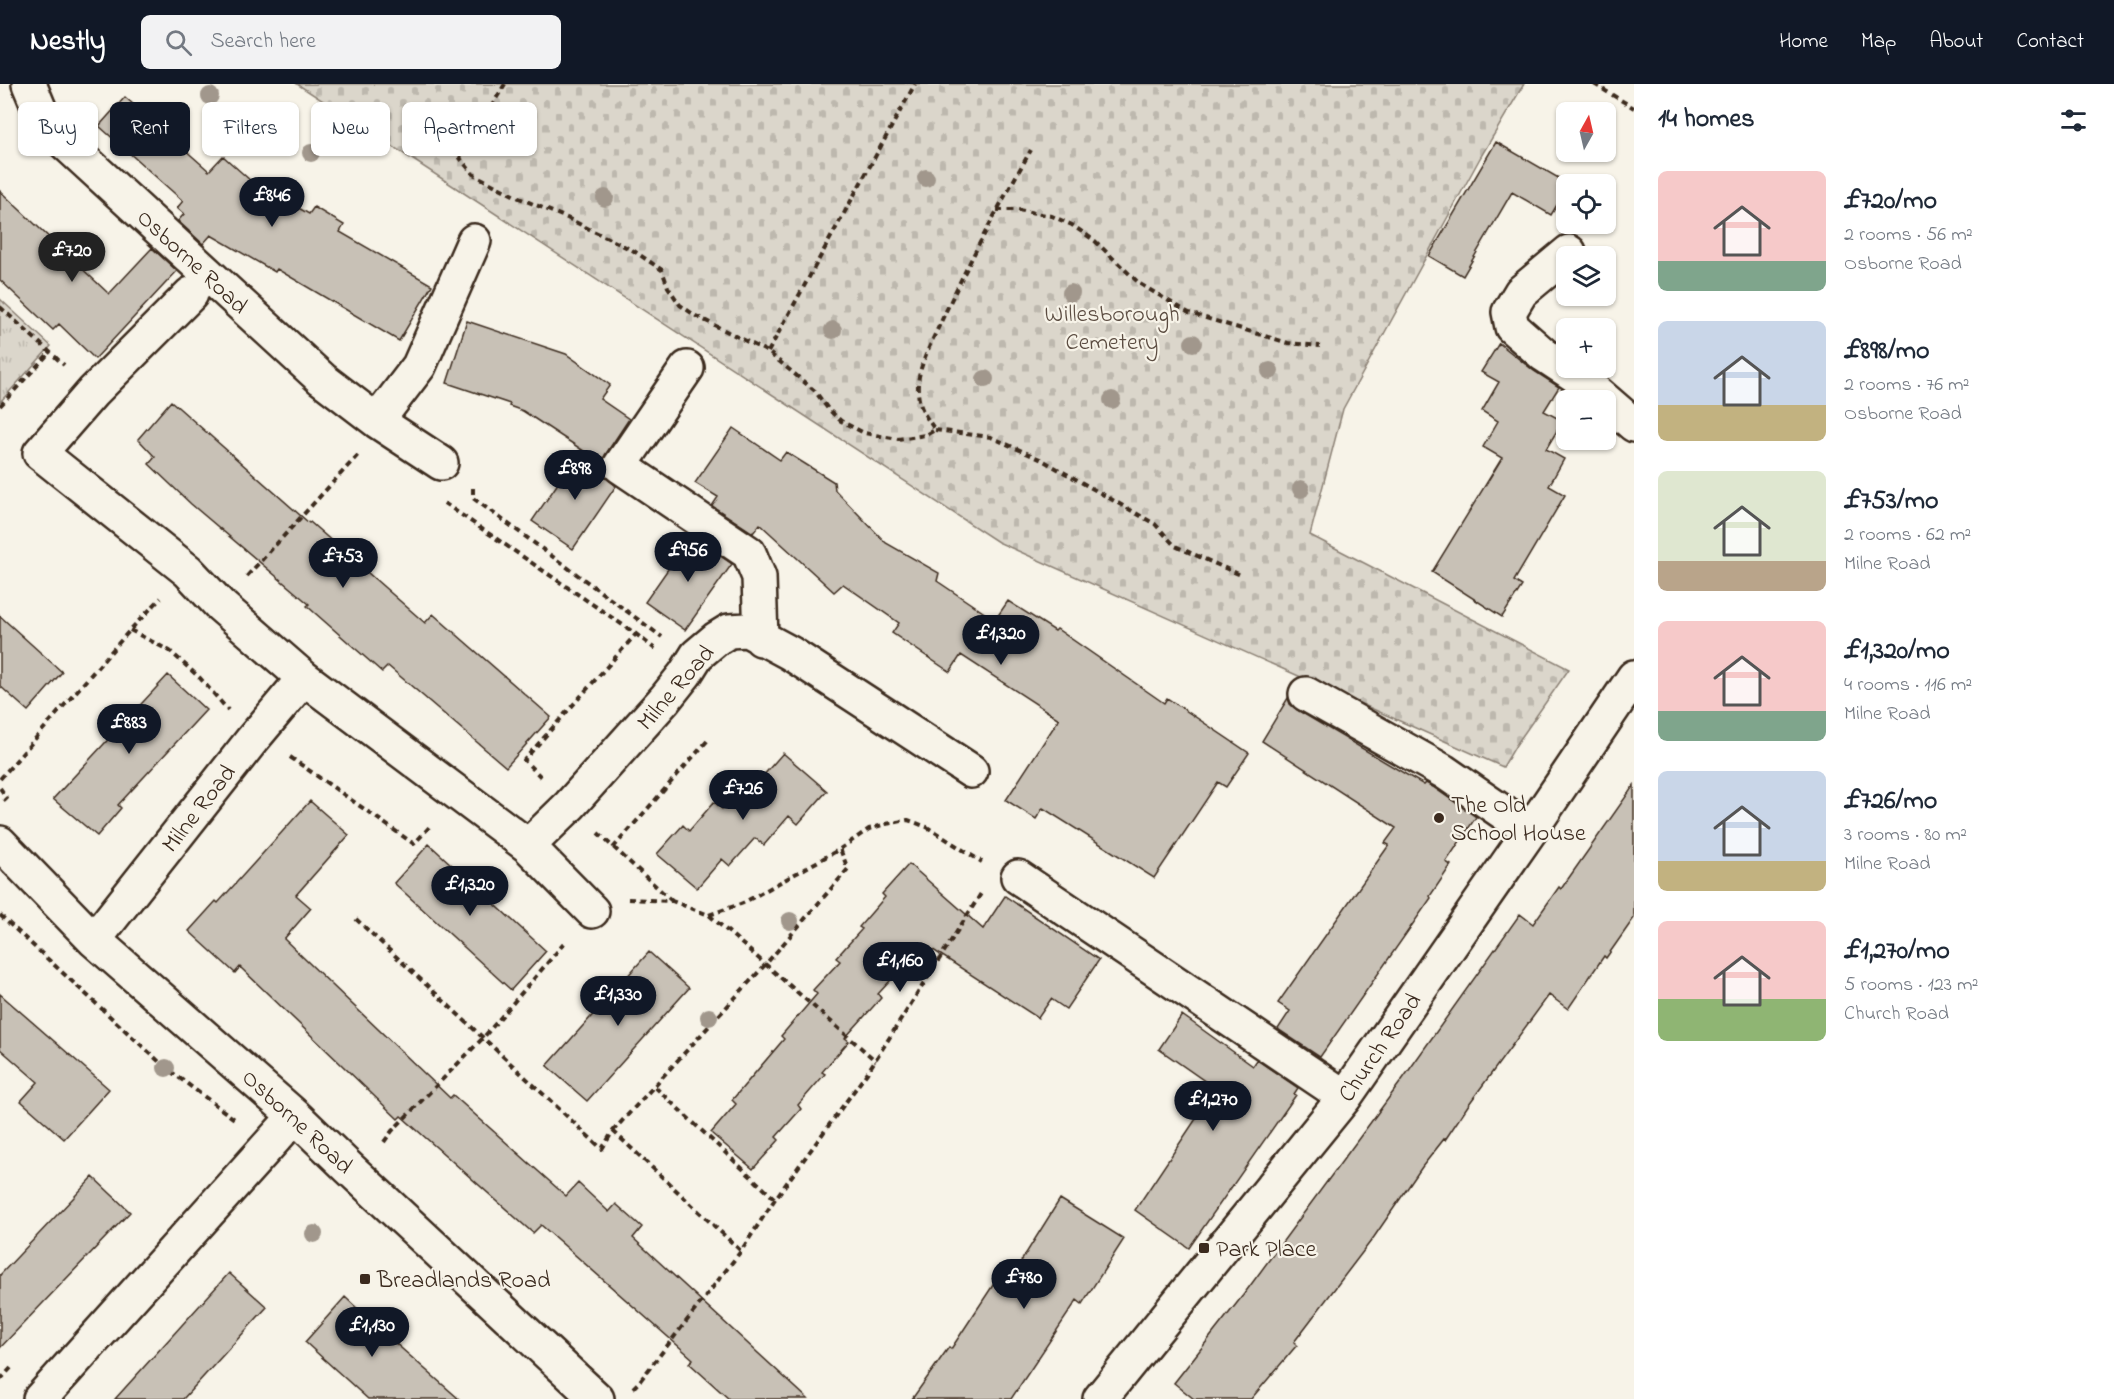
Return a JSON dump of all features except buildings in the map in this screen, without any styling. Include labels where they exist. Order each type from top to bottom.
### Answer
[{"type":"street","name":"Osborne Road","points":[[29,84],[45,120],[60,138],[321,379],[370,435],[441,463]]},
{"type":"street","points":[[370,435],[419,366],[474,241]]},
{"type":"street","points":[[1556,263],[1521,292],[1509,312],[1512,327],[1544,355],[1582,380],[1634,425]]},
{"type":"street","points":[[191,294],[93,392],[40,453],[188,571],[220,605],[304,678],[528,846],[592,911]]},
{"type":"street","points":[[687,368],[620,466],[749,553],[759,577],[761,639]]},
{"type":"street","name":"Milne Road","points":[[528,846],[570,805],[691,665],[716,639],[729,632],[747,630],[790,652],[971,771]]},
{"type":"street","name":"Church Road","points":[[1100,1399],[1344,1097],[1530,831],[1634,677]]},
{"type":"street","name":"Milne Road","points":[[94,940],[304,678]]},
{"type":"street","points":[[1306,694],[1443,771],[1530,831]]},
{"type":"street","name":"Osborne Road","points":[[0,843],[94,940],[612,1396]]},
{"type":"street","points":[[1007,874],[1344,1097]]},
{"type":"street","points":[[40,1399],[295,1116]]},
{"type":"path","points":[[505,84],[460,158],[473,174],[519,198],[567,218],[634,251],[662,270],[668,287],[680,305],[696,316],[768,352],[815,391],[828,409],[841,421],[864,434],[898,439],[926,435],[935,430],[991,438],[1042,460],[1155,524],[1175,546],[1243,576]]},
{"type":"path","points":[[768,352],[915,84]]},
{"type":"path","points":[[1594,84],[1634,108]]},
{"type":"path","points":[[935,430],[920,408],[918,383],[933,339],[996,210],[1031,150]]},
{"type":"path","points":[[996,210],[1018,210],[1052,216],[1072,225],[1095,241],[1140,284],[1189,313],[1288,343],[1320,346]]},
{"type":"path","points":[[0,308],[93,392]]},
{"type":"path","points":[[0,406],[50,352]]},
{"type":"path","points":[[220,605],[370,435]]},
{"type":"path","points":[[441,463],[473,481],[473,498],[653,632],[691,665]]},
{"type":"path","points":[[442,501],[636,634],[691,665]]},
{"type":"path","points":[[0,779],[130,630],[188,571]]},
{"type":"path","points":[[130,630],[170,651],[201,678],[252,740],[291,757],[414,844],[460,794]]},
{"type":"path","points":[[636,634],[524,760],[613,848],[672,901]]},
{"type":"path","points":[[613,848],[708,740]]},
{"type":"path","points":[[0,788],[7,798],[0,804]]},
{"type":"path","points":[[612,1396],[639,1383],[741,1251],[775,1199],[876,1061],[1007,874],[927,827],[908,820],[869,830],[840,849],[743,903],[709,915]]},
{"type":"path","points":[[356,919],[602,1149],[614,1131],[765,965],[848,869],[840,849]]},
{"type":"path","points":[[384,1142],[483,1038],[592,911],[608,898],[672,901],[709,915],[876,1061]]},
{"type":"path","points":[[0,915],[166,1068],[237,1121],[264,1151]]},
{"type":"path","points":[[655,1087],[775,1199]]},
{"type":"path","points":[[614,1131],[741,1251]]},
{"type":"green space","name":"Willesborough Cemetery","points":[[297,84],[1524,84],[1480,158],[1343,409],[1310,535],[1569,669],[1503,767],[998,542],[407,156],[537,156],[537,102],[402,102],[402,153],[390,145],[390,102],[325,102]]},
{"type":"green space","points":[[0,299],[51,346],[0,402]]},
{"type":"place","name":"The Old School House","points":[[1439,818]]},
{"type":"place","name":"Park Place","points":[[1204,1248]]},
{"type":"place","name":"Breadlands Road","points":[[365,1279]]}]
